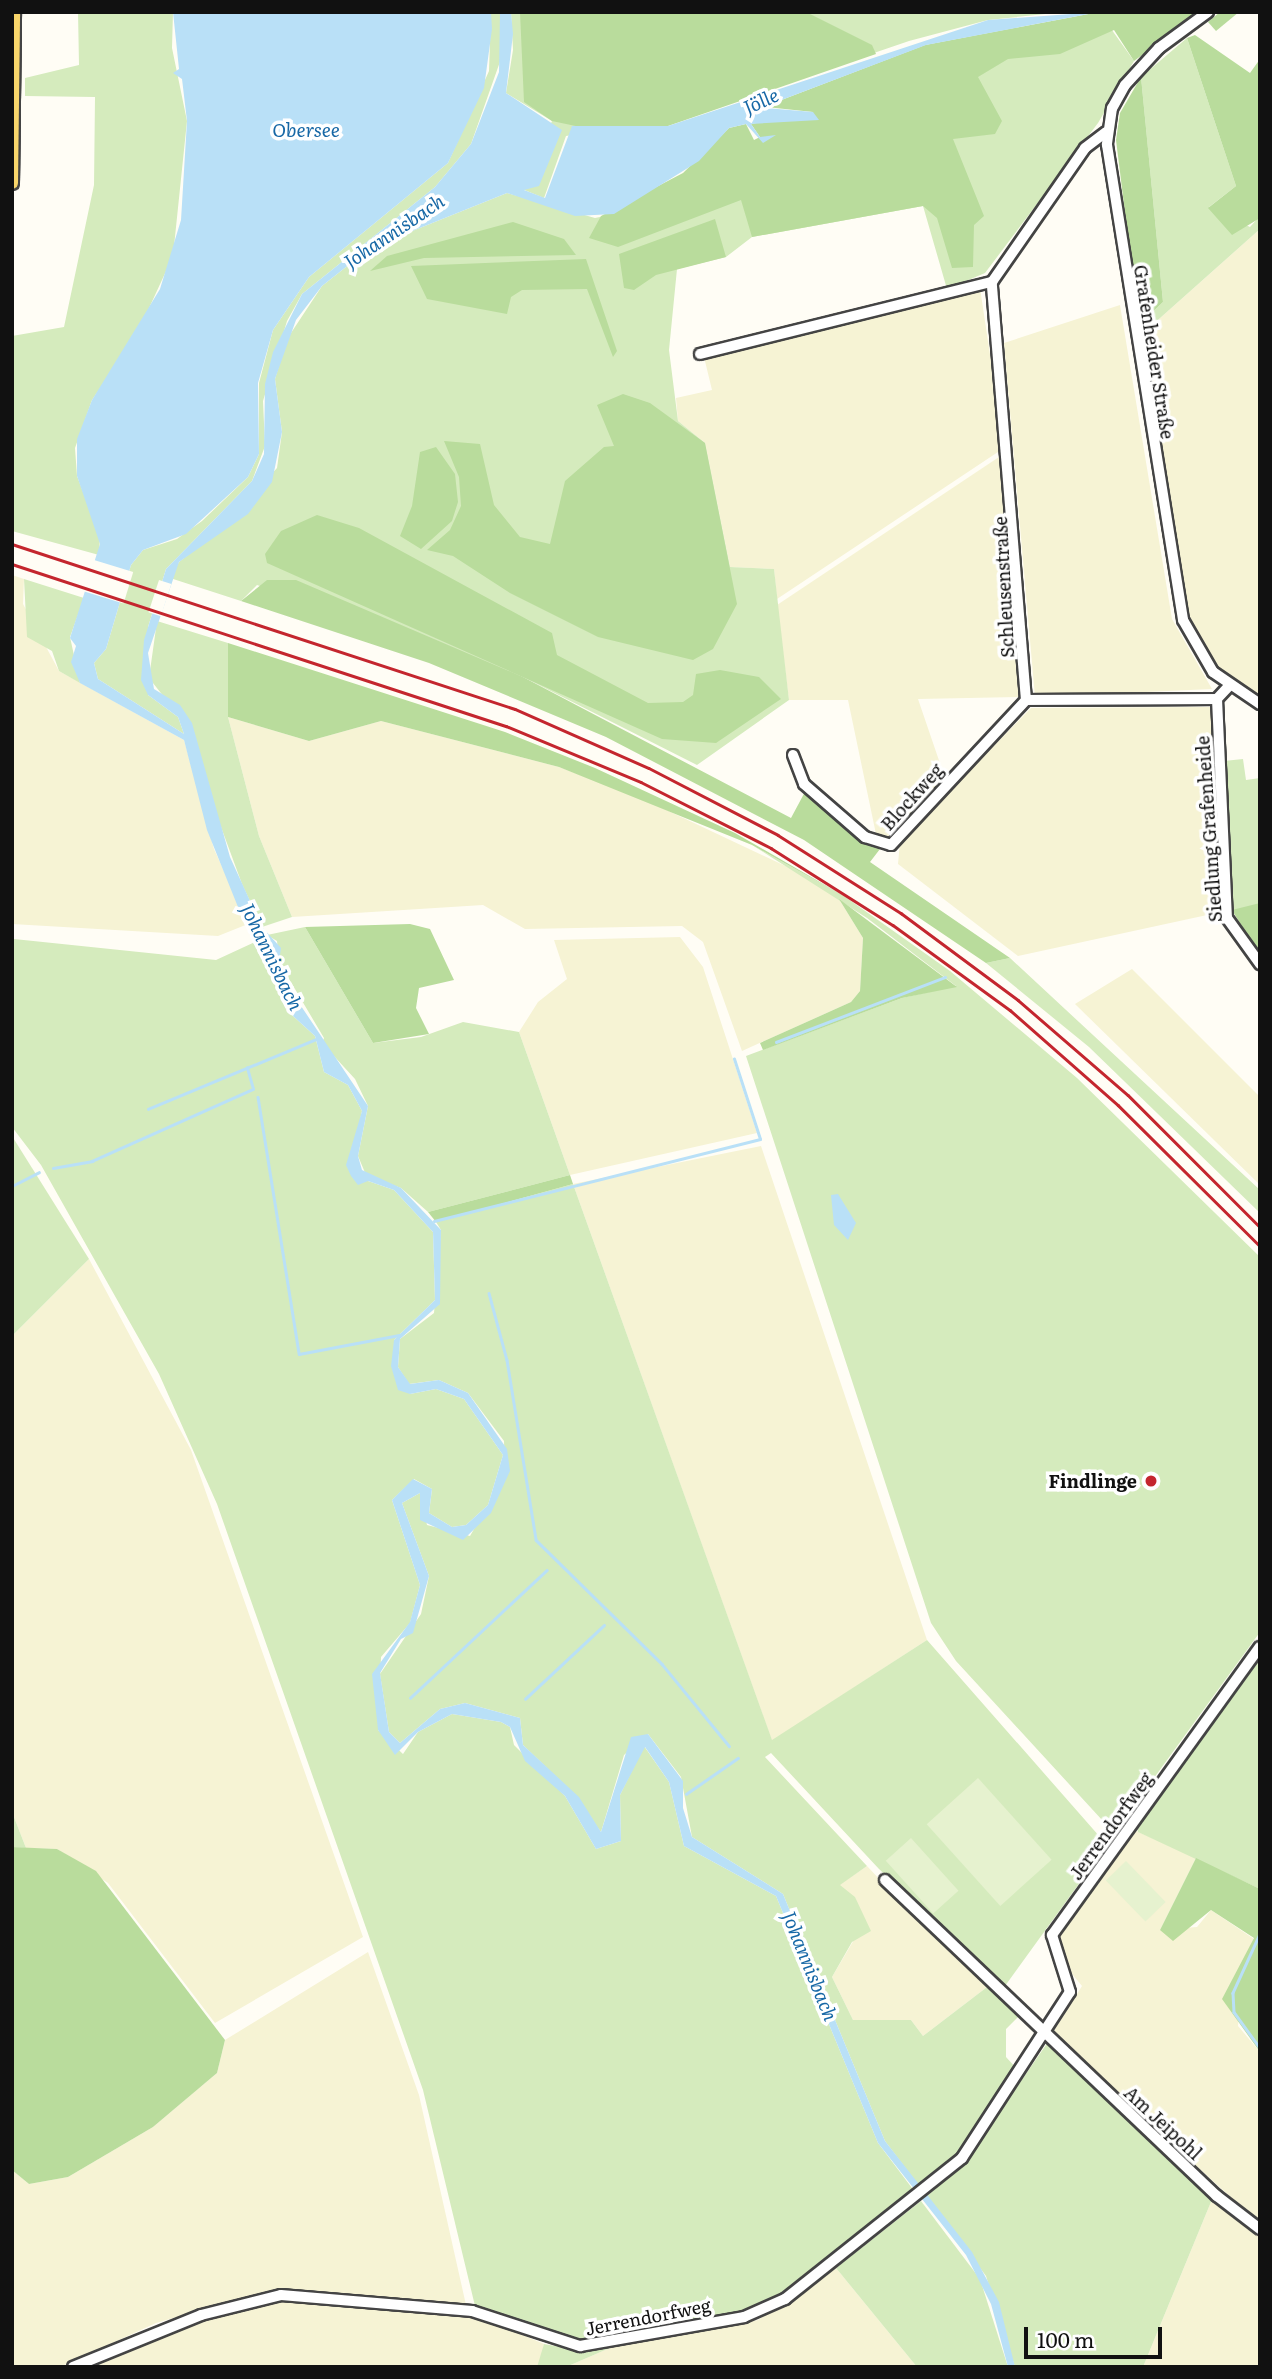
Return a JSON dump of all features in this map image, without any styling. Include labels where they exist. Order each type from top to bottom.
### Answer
[{"type":"main road","points":[[12,183],[14,12]]},
{"type":"street","name":"Grafenheider Straße","points":[[1208,12],[1139,66],[1112,108],[1106,132],[1179,608],[1191,643],[1228,687],[1260,704]]},
{"type":"street","points":[[700,354],[992,282],[1085,148],[1106,132]]},
{"type":"street","name":"Schleusenstraße","points":[[992,282],[1026,700]]},
{"type":"street","points":[[1026,700],[1217,699],[1228,687]]},
{"type":"street","name":"Siedlung Grafenheide","points":[[1217,699],[1227,918],[1260,964]]},
{"type":"street","name":"Blockweg","points":[[793,755],[804,784],[864,837],[891,845],[1026,700]]},
{"type":"street","name":"Jerrendorfweg","points":[[73,2367],[201,2315],[281,2295],[472,2311],[580,2346],[744,2317],[785,2300],[911,2205],[962,2158],[1048,2035],[1070,1992],[1052,1936],[1260,1647]]},
{"type":"street","points":[[886,1880],[1048,2035]]},
{"type":"street","name":"Am Jeipohl","points":[[1048,2035],[1260,2229]]},
{"type":"shaded area","points":[[1260,229],[1260,696],[1213,663],[1190,618],[1141,335]]},
{"type":"shaded area","points":[[980,288],[1004,448],[777,599],[774,569],[730,567],[705,443],[678,421],[676,398],[712,390],[704,357]]},
{"type":"shaded area","points":[[1120,305],[1172,619],[1212,689],[1035,697],[1004,343]]},
{"type":"shaded area","points":[[1005,453],[1021,697],[918,699],[945,778],[893,836],[877,839],[848,700],[789,700],[777,605]]},
{"type":"shaded area","points":[[12,575],[24,579],[23,604],[59,671],[184,740],[214,849],[248,924],[218,936],[12,924]]},
{"type":"shaded area","points":[[1211,707],[1221,912],[1018,956],[898,864],[900,842],[1031,708]]},
{"type":"shaded area","points":[[228,717],[309,741],[381,721],[559,767],[641,798],[796,871],[839,899],[863,938],[860,991],[851,1002],[742,1051],[703,942],[682,926],[525,929],[483,905],[292,917],[259,836]]},
{"type":"shaded area","points":[[680,937],[703,967],[757,1133],[570,1175],[519,1032],[538,1002],[567,979],[554,940]]},
{"type":"shaded area","points":[[1132,969],[1260,1097],[1260,1185],[1075,1004]]},
{"type":"shaded area","points":[[761,1146],[927,1640],[772,1741],[573,1184]]},
{"type":"shaded area","points":[[89,1259],[191,1450],[363,1937],[215,2023],[108,1883],[57,1849],[26,1848],[12,1812],[12,1336]]},
{"type":"shaded area","points":[[1132,1829],[1196,1858],[1160,1930],[1197,1927],[1211,1910],[1254,1939],[1242,1963],[1238,2026],[1260,2052],[1260,2224],[1052,2034],[1082,1986],[1059,1958],[1056,1938]]},
{"type":"shaded area","points":[[867,1866],[929,1932],[991,1984],[923,2036],[911,2020],[853,2020],[832,1977],[864,1923],[855,1898],[839,1885]]},
{"type":"shaded area","points":[[368,1952],[419,2095],[466,2305],[279,2288],[156,2323],[60,2367],[12,2367],[12,2170],[29,2184],[68,2177],[153,2127],[217,2073],[225,2040]]},
{"type":"shaded area","points":[[1213,2197],[1260,2234],[1260,2367],[1143,2367]]},
{"type":"shaded area","points":[[836,2268],[917,2367],[566,2367],[619,2344],[758,2320]]},
{"type":"shaded area","points":[[270,2300],[485,2319],[544,2344],[542,2357],[537,2367],[79,2367],[200,2318]]},
{"type":"green space","points":[[78,12],[173,12],[172,48],[187,121],[173,256],[138,332],[92,400],[75,448],[77,476],[100,537],[99,555],[12,531],[12,336],[64,327],[94,185],[95,97],[25,96],[25,78],[79,65]]},
{"type":"green space","points":[[491,12],[500,12],[502,56],[471,144],[435,187],[302,294],[287,321],[263,401],[265,446],[252,481],[166,569],[148,627],[148,695],[178,717],[184,734],[98,679],[94,663],[106,649],[131,565],[143,550],[177,539],[202,521],[248,477],[259,454],[259,383],[273,330],[309,277],[448,163],[489,71]]},
{"type":"green space","points":[[511,12],[1065,12],[988,20],[909,41],[684,118],[566,136],[544,198],[522,189],[552,121],[506,93],[513,50]]},
{"type":"green space","points":[[520,12],[806,12],[872,45],[876,54],[668,126],[585,128],[552,121],[524,102]]},
{"type":"green space","points":[[1099,12],[1134,61],[1098,123],[985,273],[947,289],[923,206],[752,237],[726,257],[677,269],[669,350],[678,421],[705,443],[730,567],[774,569],[789,700],[697,765],[523,677],[257,585],[241,601],[170,578],[179,562],[224,527],[277,468],[282,432],[275,379],[287,339],[322,286],[370,248],[507,193],[595,218],[614,214]]},
{"type":"green space","points":[[1099,12],[1200,12],[1134,61],[1114,30],[1060,54],[1008,59],[978,77],[1002,121],[995,134],[953,139],[984,216],[974,225],[973,267],[952,268],[937,218],[923,206],[752,237],[741,200],[618,247],[589,238],[601,216],[683,173],[729,128],[746,124],[754,140],[760,137],[751,124],[813,112],[766,107],[784,99],[925,45]]},
{"type":"green space","points":[[1220,12],[1239,12],[1216,31],[1208,22]]},
{"type":"green space","points":[[1195,35],[1250,73],[1260,59],[1260,218],[1232,235],[1208,208],[1236,186],[1187,38]]},
{"type":"green space","points":[[1187,38],[1236,186],[1209,207],[1250,227],[1259,217],[1260,229],[1141,335],[1139,325],[1163,302],[1141,77]]},
{"type":"green space","points":[[1141,77],[1163,302],[1139,325],[1116,140],[1120,113]]},
{"type":"green space","points":[[715,219],[726,257],[656,275],[634,290],[624,288],[619,254]]},
{"type":"green space","points":[[513,222],[564,239],[576,255],[424,258],[370,271],[387,256]]},
{"type":"green space","points":[[586,259],[617,351],[613,357],[587,289],[522,290],[511,297],[507,314],[427,299],[411,266]]},
{"type":"green space","points":[[623,394],[650,403],[705,443],[737,604],[713,649],[693,660],[598,637],[510,593],[453,556],[427,550],[450,530],[461,506],[459,477],[444,441],[480,444],[494,505],[520,537],[550,544],[565,481],[604,447],[614,446],[597,405]]},
{"type":"green space","points":[[436,447],[455,474],[458,502],[452,521],[421,549],[400,536],[412,506],[420,452]]},
{"type":"green space","points":[[317,515],[359,528],[552,633],[557,655],[648,703],[683,702],[693,695],[696,674],[720,670],[759,677],[781,699],[716,743],[662,739],[267,563],[265,554],[281,531]]},
{"type":"green space","points":[[24,579],[84,598],[70,637],[80,683],[59,671],[52,651],[27,637]]},
{"type":"green space","points":[[267,580],[296,580],[523,677],[791,818],[806,790],[861,841],[880,849],[870,862],[1010,958],[986,963],[804,840],[606,737],[429,663],[241,601]]},
{"type":"green space","points":[[157,621],[228,643],[228,717],[259,836],[292,917],[262,927],[242,884],[200,770],[194,735],[149,678]]},
{"type":"green space","points":[[228,643],[505,732],[595,768],[735,833],[844,896],[752,845],[559,767],[381,721],[309,741],[228,717]]},
{"type":"green space","points":[[1243,759],[1246,780],[1260,778],[1260,955],[1232,910],[1224,761]]},
{"type":"green space","points":[[752,845],[844,896],[950,971],[1077,1078],[1260,1257],[1260,1632],[1114,1833],[956,1661],[931,1623],[746,1056],[902,998],[956,986],[867,918]]},
{"type":"green space","points":[[839,899],[957,987],[902,998],[763,1050],[760,1043],[851,1002],[860,991],[863,938]]},
{"type":"green space","points":[[1260,903],[1260,955],[1232,910]]},
{"type":"green space","points":[[410,924],[430,929],[454,980],[419,988],[416,1008],[429,1034],[373,1043],[305,927]]},
{"type":"green space","points":[[305,927],[373,1043],[421,1037],[463,1022],[519,1032],[570,1175],[428,1212],[401,1188],[366,1175],[358,1156],[368,1106],[355,1079],[322,1043],[324,1038],[279,962],[277,941],[267,935]]},
{"type":"green space","points":[[14,939],[216,960],[259,940],[293,1016],[315,1036],[324,1072],[348,1085],[362,1111],[352,1158],[368,1181],[394,1190],[433,1232],[435,1300],[394,1340],[398,1375],[410,1394],[436,1389],[464,1399],[503,1455],[488,1505],[466,1525],[452,1527],[429,1513],[432,1489],[414,1479],[392,1500],[420,1585],[410,1623],[381,1657],[378,1730],[403,1754],[418,1732],[452,1714],[501,1722],[510,1727],[514,1745],[565,1796],[596,1849],[621,1841],[620,1795],[644,1746],[669,1782],[684,1846],[776,1896],[878,2143],[918,2196],[760,2310],[573,2342],[475,2306],[423,2090],[217,1504],[159,1374],[41,1165],[12,1127]]},
{"type":"green space","points":[[1010,958],[1260,1190],[1260,1213],[1089,1047],[986,963]]},
{"type":"green space","points":[[12,1136],[89,1259],[12,1336]]},
{"type":"green space","points":[[570,1175],[573,1184],[436,1222],[428,1212]]},
{"type":"green space","points":[[573,1184],[772,1740],[927,1640],[1107,1845],[1005,1986],[879,1869],[771,1753],[765,1757],[867,1866],[840,1885],[855,1897],[871,1931],[852,1942],[832,1977],[853,2020],[911,2020],[923,2036],[991,1984],[1021,2014],[1006,2029],[1006,2057],[1017,2069],[958,2158],[923,2191],[885,2141],[783,1894],[692,1837],[681,1777],[648,1734],[624,1755],[601,1832],[570,1790],[523,1745],[520,1718],[465,1703],[440,1709],[400,1743],[389,1732],[380,1674],[421,1614],[429,1576],[402,1503],[420,1493],[427,1525],[470,1536],[505,1476],[504,1441],[468,1393],[439,1380],[409,1384],[398,1367],[400,1339],[434,1313],[441,1230],[436,1222]]},
{"type":"green space","points":[[1260,1656],[1260,1889],[1138,1832],[1136,1823]]},
{"type":"green space","points":[[978,1778],[1052,1860],[1000,1906],[927,1824]]},
{"type":"green space","points":[[12,1812],[26,1848],[12,1847]]},
{"type":"green space","points":[[911,1838],[959,1891],[933,1914],[886,1861]]},
{"type":"green space","points":[[12,1847],[57,1849],[96,1871],[225,2040],[217,2073],[153,2127],[68,2177],[29,2184],[12,2170]]},
{"type":"green space","points":[[1196,1858],[1260,1889],[1260,2052],[1222,1999],[1254,1938],[1211,1910],[1173,1941],[1160,1930]]},
{"type":"green space","points":[[1126,1861],[1166,1902],[1145,1921],[1106,1880]]},
{"type":"green space","points":[[1048,2042],[1213,2197],[1143,2367],[1015,2367],[986,2276],[927,2196],[965,2162]]},
{"type":"green space","points":[[921,2201],[980,2279],[1008,2367],[917,2367],[836,2268]]},
{"type":"green space","points":[[544,2344],[583,2351],[619,2344],[566,2367],[537,2367]]},
{"type":"water","name":"Obersee","points":[[173,12],[491,12],[492,29],[484,88],[448,163],[309,277],[273,330],[258,383],[259,454],[248,477],[186,534],[143,550],[131,565],[106,649],[94,663],[98,679],[184,734],[178,717],[148,695],[141,680],[144,640],[166,569],[252,481],[264,454],[265,384],[273,352],[302,294],[435,187],[471,144],[499,72],[500,12],[511,12],[513,34],[506,93],[562,130],[539,186],[524,190],[545,198],[572,126],[668,126],[988,20],[1099,12],[926,45],[784,99],[766,108],[813,112],[819,120],[751,124],[760,137],[776,135],[763,143],[746,124],[729,128],[699,161],[614,214],[575,216],[507,193],[370,248],[322,286],[296,320],[275,379],[282,432],[272,482],[248,514],[179,562],[148,653],[154,689],[180,705],[192,723],[230,857],[262,927],[281,948],[279,962],[293,994],[368,1106],[358,1156],[362,1170],[401,1188],[441,1230],[440,1304],[400,1339],[398,1367],[410,1384],[439,1380],[468,1393],[507,1449],[510,1471],[491,1513],[463,1540],[420,1520],[420,1493],[402,1503],[429,1576],[413,1633],[401,1639],[380,1673],[389,1732],[400,1743],[440,1709],[465,1703],[520,1718],[523,1745],[579,1797],[601,1832],[631,1737],[648,1734],[683,1781],[683,1808],[692,1837],[783,1894],[885,2141],[972,2252],[999,2302],[1015,2367],[1008,2367],[991,2304],[966,2255],[878,2143],[776,1896],[684,1846],[669,1782],[645,1747],[620,1795],[621,1841],[596,1849],[565,1796],[525,1761],[510,1727],[501,1722],[452,1714],[418,1732],[395,1755],[378,1730],[372,1674],[410,1622],[420,1585],[392,1500],[413,1479],[432,1489],[429,1513],[452,1527],[466,1525],[488,1505],[503,1455],[464,1399],[436,1389],[410,1394],[398,1390],[391,1366],[394,1340],[435,1300],[433,1232],[394,1190],[368,1181],[358,1185],[351,1176],[346,1165],[362,1111],[348,1085],[324,1072],[315,1036],[293,1016],[286,991],[240,912],[207,830],[184,740],[80,683],[71,662],[76,646],[70,638],[100,544],[77,476],[77,439],[92,400],[160,289],[181,220],[187,121],[182,79],[173,73],[179,69]]},
{"type":"water","points":[[838,1194],[856,1223],[848,1240],[834,1225],[831,1195]]},
{"type":"pier","points":[[94,560],[133,572],[124,604],[84,592]]},
{"type":"pier","points":[[159,580],[171,584],[161,616],[148,612]]},
{"type":"waterway","points":[[776,1042],[945,977]]},
{"type":"waterway","points":[[148,1109],[316,1039]]},
{"type":"waterway","points":[[434,1221],[760,1139],[734,1059]]},
{"type":"waterway","points":[[53,1168],[92,1161],[253,1089],[247,1068]]},
{"type":"waterway","points":[[258,1097],[299,1354],[400,1335]]},
{"type":"waterway","points":[[12,1186],[39,1172]]},
{"type":"waterway","points":[[489,1293],[507,1360],[536,1540],[662,1664],[729,1746]]},
{"type":"waterway","points":[[410,1698],[547,1570]]},
{"type":"waterway","points":[[525,1699],[604,1625]]},
{"type":"waterway","points":[[686,1794],[738,1758]]},
{"type":"waterway","points":[[1260,1934],[1233,1993],[1234,2012],[1260,2048]]},
{"type":"railway","points":[[12,544],[515,709],[649,768],[778,835],[901,913],[1018,1000],[1128,1095],[1260,1227]]},
{"type":"railway","points":[[12,564],[506,726],[641,782],[771,848],[893,925],[1010,1010],[1118,1105],[1260,1246]]},
{"type":"place","name":"Findlinge","points":[[1151,1481]]},
{"type":"water label","name":"Jölle","points":[[761,101]]},
{"type":"water label","name":"Johannisbach","points":[[394,231]]},
{"type":"water label","name":"Johannisbach","points":[[272,957]]},
{"type":"water label","name":"Johannisbach","points":[[810,1966]]}]
